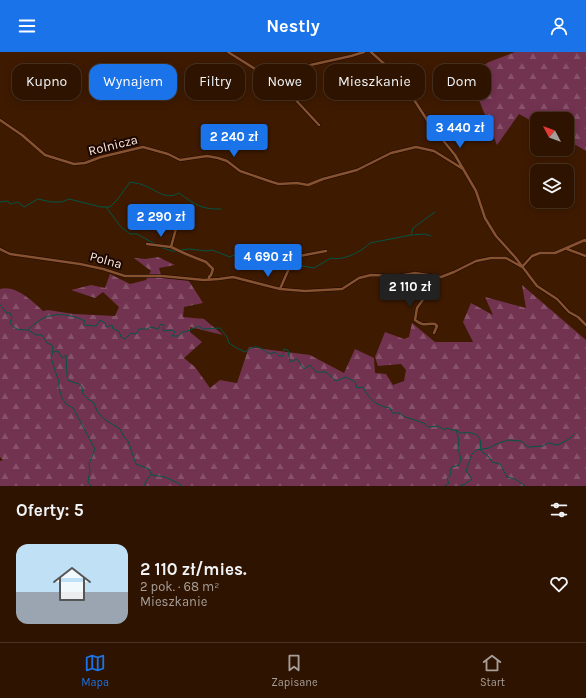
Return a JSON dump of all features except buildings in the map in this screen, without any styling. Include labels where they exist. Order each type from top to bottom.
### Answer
[{"type":"street","points":[[228,52],[253,68]]},
{"type":"street","points":[[315,64],[364,52]]},
{"type":"street","points":[[371,52],[400,78],[429,123],[457,158],[476,191],[487,224],[537,286],[557,299],[569,312],[578,317],[586,325]]},
{"type":"street","points":[[296,100],[319,125]]},
{"type":"street","name":"Rolnicza","points":[[0,120],[22,135],[45,155],[74,164],[85,163],[101,157],[144,147],[168,154],[180,160],[207,156],[218,158],[231,164],[240,171],[272,182],[279,184],[297,183],[308,185],[323,179],[357,170],[391,153],[416,147],[434,150],[462,169]]},
{"type":"street","points":[[171,247],[177,225]]},
{"type":"street","points":[[522,267],[532,256],[540,253],[555,253],[585,240],[586,241]]},
{"type":"street","points":[[147,244],[171,247],[210,264],[213,269],[209,280]]},
{"type":"street","points":[[566,248],[586,256]]},
{"type":"street","name":"Polna","points":[[0,249],[10,254],[97,267],[122,275],[209,280],[233,277],[280,289],[306,291],[345,289],[359,278],[371,275],[398,276],[415,273],[438,277],[447,275],[476,261],[491,258],[506,258],[522,267]]},
{"type":"street","points":[[278,254],[294,257],[326,251]]},
{"type":"street","points":[[280,289],[294,257]]},
{"type":"street","points":[[429,276],[427,294],[417,308],[416,320],[427,326],[435,324],[437,326],[434,333]]},
{"type":"green space","points":[[515,52],[586,52],[586,151],[574,144],[574,112],[530,112],[530,120],[519,114],[497,145],[479,100],[491,100],[491,64],[486,64]]},
{"type":"green space","points":[[158,257],[175,265],[159,268],[162,278],[189,281],[203,303],[184,307],[183,317],[204,319],[223,335],[190,327],[190,332],[202,342],[184,358],[195,367],[210,388],[220,380],[237,383],[249,347],[310,355],[344,373],[355,349],[374,358],[375,373],[386,374],[393,385],[404,381],[406,370],[401,364],[378,366],[375,357],[385,332],[404,339],[409,337],[412,323],[435,342],[473,342],[463,322],[471,303],[493,315],[485,297],[526,308],[522,285],[586,340],[586,486],[0,486],[0,461],[3,460],[0,457],[0,289],[12,289],[18,292],[43,311],[48,310],[74,314],[115,316],[119,307],[103,292],[95,298],[71,290],[91,285],[105,288],[110,274],[130,284],[146,280],[151,271],[134,258],[145,259]]},
{"type":"waterway","points":[[0,202],[8,201],[10,204],[18,202],[24,207],[38,199],[51,202],[62,202],[69,199],[101,207],[110,207],[130,182],[141,184],[165,195],[170,196],[179,193],[198,206],[221,209]]},
{"type":"waterway","points":[[106,207],[121,227],[130,234],[137,234],[155,244]]},
{"type":"waterway","points":[[290,269],[297,265],[314,268],[331,258],[336,259],[352,255],[362,250],[370,243],[411,235],[413,228],[435,212]]},
{"type":"waterway","points":[[411,235],[425,234],[431,236]]},
{"type":"waterway","points":[[158,246],[176,251]]},
{"type":"waterway","points":[[181,250],[212,250],[230,257],[234,255],[240,258],[256,255],[278,266],[287,268]]},
{"type":"waterway","points":[[0,305],[6,313],[10,313],[12,317],[10,323],[15,328],[20,330],[28,330],[34,324],[48,317],[62,315],[85,321],[83,325],[96,326],[100,320],[105,323],[106,327],[112,325],[113,329],[119,331],[121,337],[125,339],[131,333],[136,334],[139,329],[147,329],[151,327],[158,329],[161,324],[164,325],[163,331],[172,330],[175,332],[172,336],[179,336],[182,332],[199,326],[203,329],[220,328],[227,337],[229,343],[245,352],[252,348],[258,347],[270,354],[275,352],[279,356],[283,356],[284,349],[288,350],[290,362],[297,359],[304,369],[310,365],[316,372],[326,372],[336,381],[346,377],[355,382],[357,388],[363,387],[370,398],[377,404],[390,408],[392,413],[399,413],[405,417],[424,423],[428,427],[438,426],[445,430],[447,428],[456,430],[460,433],[473,433],[479,437],[481,444],[480,450],[489,457],[492,462],[500,464],[507,477],[515,479],[525,486]]},
{"type":"waterway","points":[[28,330],[36,335],[42,335],[47,343],[52,345],[53,352],[58,351],[62,358],[66,355],[67,376],[69,381],[79,384],[82,387],[83,394],[94,403],[97,411],[104,419],[120,429],[128,441],[136,464],[149,469],[152,475],[165,477],[180,484],[181,486]]},
{"type":"waterway","points":[[53,352],[51,358],[59,382],[62,398],[66,404],[73,408],[95,449],[89,464],[90,470],[88,482],[91,486]]},
{"type":"waterway","points":[[445,486],[449,483],[447,479],[451,474],[450,470],[452,467],[459,465],[461,459],[458,449],[459,440],[456,430]]},
{"type":"waterway","points":[[460,486],[472,479],[466,471],[472,454],[476,450],[489,448],[508,440],[521,441],[528,447],[543,446],[548,443],[558,445],[569,439],[574,434]]},
{"type":"waterway","points":[[145,486],[145,483],[151,474]]}]
